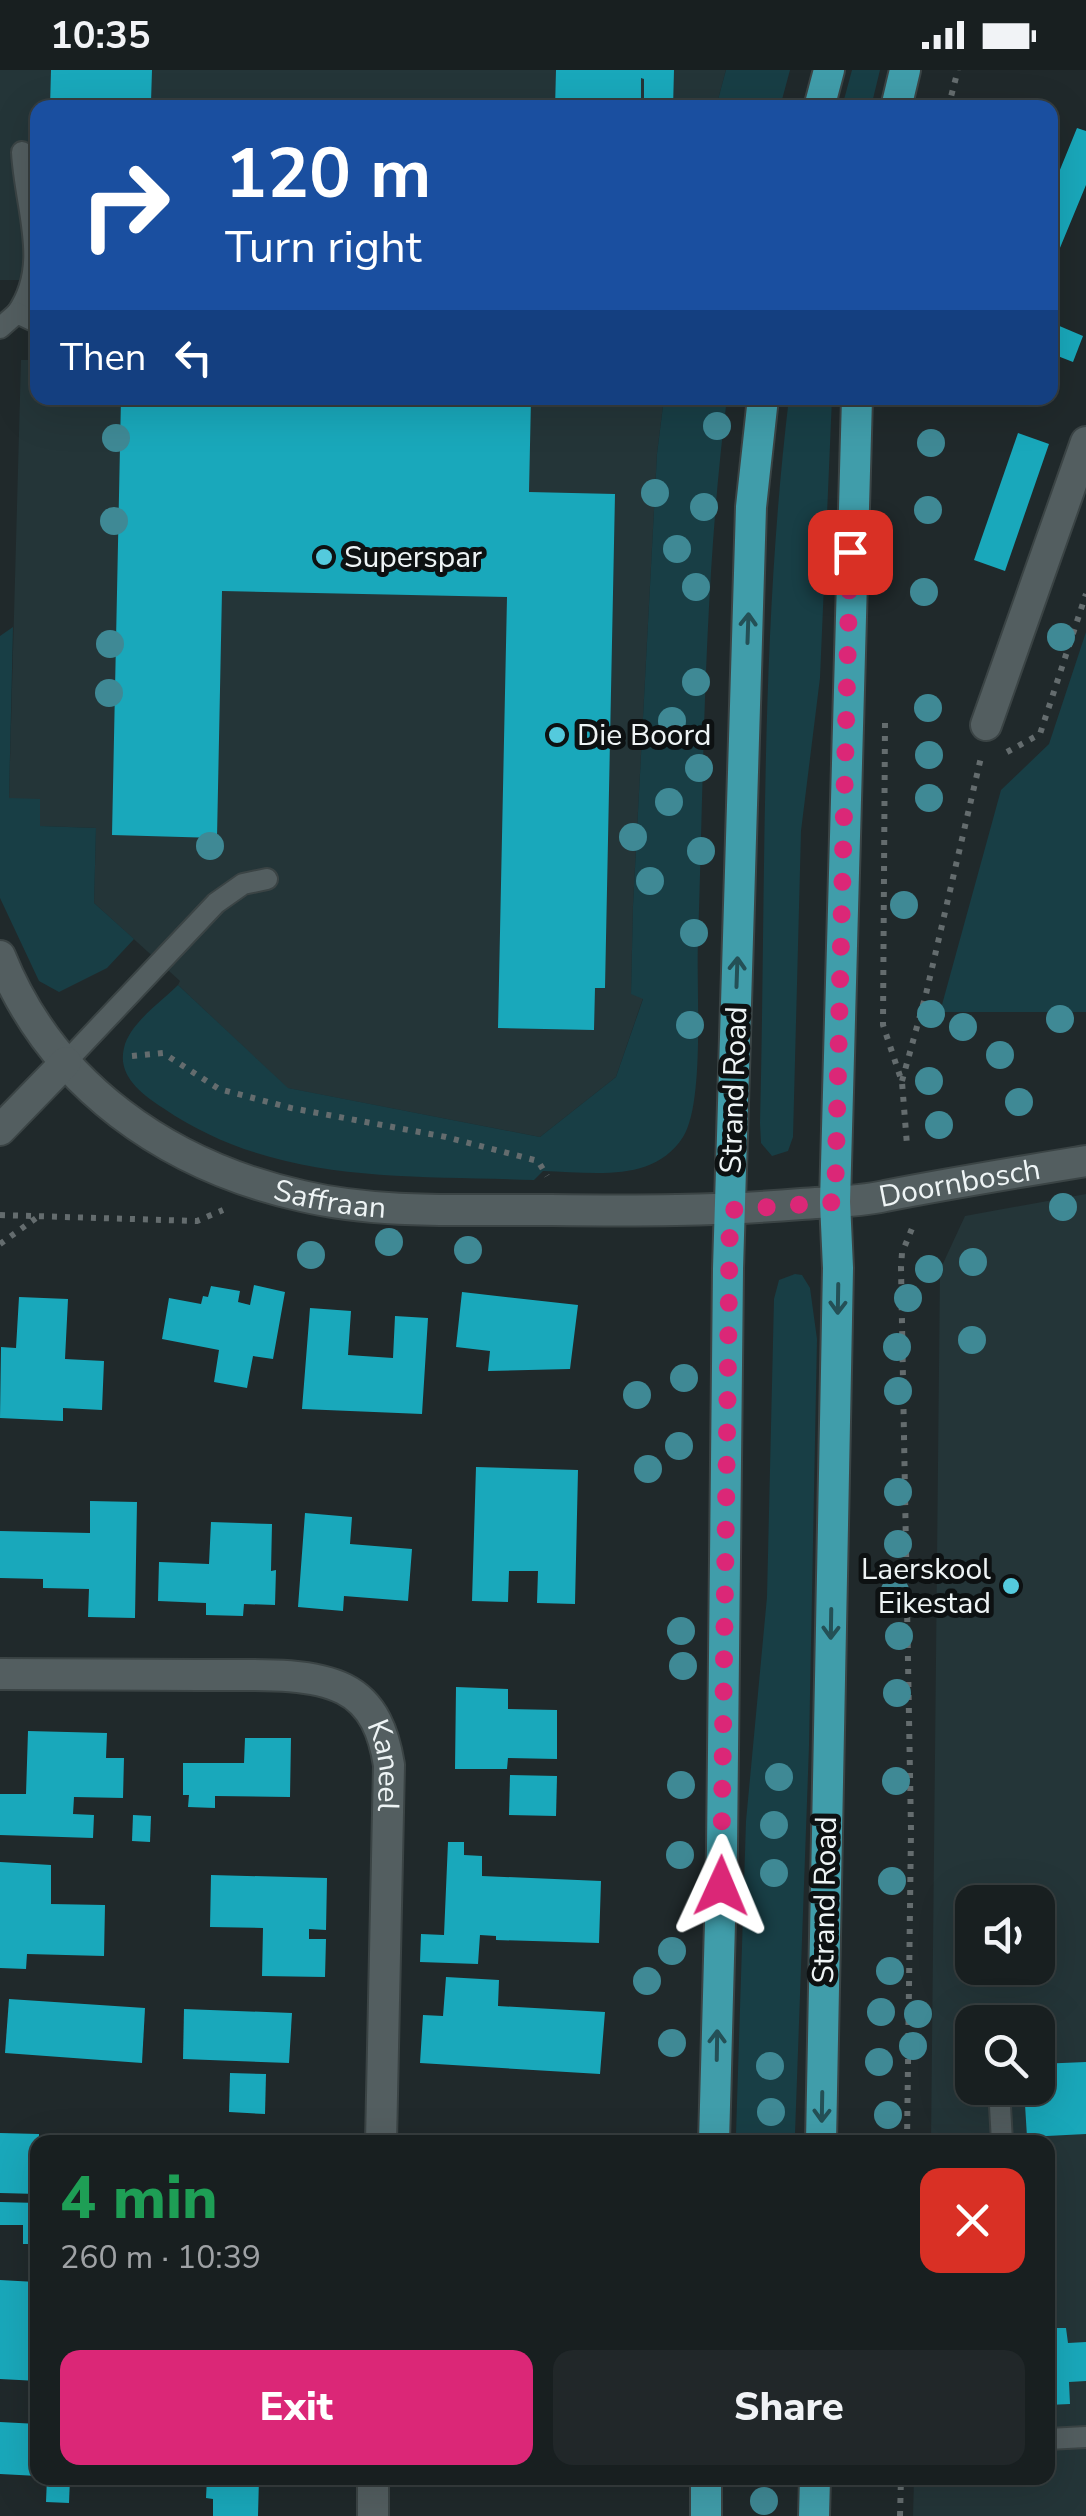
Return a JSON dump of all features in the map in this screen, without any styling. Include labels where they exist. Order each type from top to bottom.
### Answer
[{"type":"main road","points":[[821,100],[829,70]]},
{"type":"main road","points":[[898,100],[905,70]]},
{"type":"main road","name":"Strand Road","points":[[714,2135],[730,1210],[752,506],[762,405]]},
{"type":"main road","name":"Strand Road","points":[[821,2135],[838,1268],[835,1202],[857,405]]},
{"type":"main road","points":[[706,2485],[706,2516]]},
{"type":"main road","points":[[814,2516],[815,2485]]},
{"type":"street","points":[[986,725],[1086,442]]},
{"type":"street","name":"Saffraan","points":[[0,956],[37,1024],[94,1094],[166,1144],[238,1177],[302,1196],[431,1209],[730,1210],[835,1202]]},
{"type":"street","points":[[0,1130],[66,1062]]},
{"type":"street","name":"Doornbosch","points":[[835,1202],[1086,1160]]},
{"type":"street","name":"Kaneel","points":[[0,1674],[266,1676],[314,1680],[344,1689],[366,1704],[384,1734],[389,1764],[381,2135]]},
{"type":"street","points":[[372,2516],[374,2485]]},
{"type":"lane","points":[[22,152],[30,227]]},
{"type":"lane","points":[[0,328],[30,294]]},
{"type":"lane","points":[[16,313],[30,319]]},
{"type":"lane","points":[[66,1062],[216,904],[243,884],[267,879]]},
{"type":"lane","points":[[1000,2105],[1002,2135]]},
{"type":"lane","points":[[1055,2439],[1086,2437]]},
{"type":"path","points":[[950,100],[958,70]]},
{"type":"path","points":[[902,1082],[979,768],[1040,734],[1086,594]]},
{"type":"path","points":[[884,716],[883,1025],[902,1082],[908,1145]]},
{"type":"path","points":[[132,1056],[163,1053],[219,1089],[291,1108],[500,1150],[538,1161],[547,1176]]},
{"type":"path","points":[[0,1215],[197,1221],[223,1210]]},
{"type":"path","points":[[0,1244],[39,1216]]},
{"type":"path","points":[[907,2135],[911,1830],[901,1267],[913,1226]]},
{"type":"path","points":[[900,2516],[901,2485]]},
{"type":"shaded area","points":[[0,70],[726,70],[718,100],[30,100],[30,280],[0,280]]},
{"type":"shaded area","points":[[726,70],[790,70],[782,100],[718,100]]},
{"type":"shaded area","points":[[852,70],[880,70],[873,100],[844,100]]},
{"type":"shaded area","points":[[21,360],[30,360],[30,405],[663,405],[657,454],[633,906],[631,993],[643,998],[616,1077],[540,1137],[287,1088],[178,985],[180,981],[94,903],[96,828],[39,826],[9,798]]},
{"type":"shaded area","points":[[663,405],[726,405],[706,670],[697,1073],[690,1121],[683,1137],[655,1162],[620,1172],[543,1171],[534,1180],[389,1175],[342,1171],[250,1151],[206,1133],[155,1103],[128,1076],[124,1048],[139,1022],[178,985],[288,1088],[540,1137],[616,1077],[643,999],[631,994],[633,906],[657,454]]},
{"type":"shaded area","points":[[788,405],[832,405],[820,678],[801,831],[793,1137],[788,1151],[772,1156],[761,1143],[760,1123],[766,759],[780,488]]},
{"type":"shaded area","points":[[13,627],[9,798],[40,799],[40,826],[96,828],[94,903],[134,939],[107,968],[59,992],[39,981],[0,898],[0,636]]},
{"type":"shaded area","points":[[1086,632],[1086,1012],[940,1012],[1001,790],[1049,744]]},
{"type":"shaded area","name":"Laerskool Eikestad","points":[[1086,1194],[1086,2516],[913,2516],[914,2485],[1055,2485],[1055,2135],[931,2135],[940,1270],[965,1216]]},
{"type":"shaded area","points":[[802,1275],[810,1288],[817,1339],[809,1746],[795,2134],[736,2135],[746,1821],[767,1597],[774,1299],[779,1280]]},
{"type":"building","points":[[51,70],[152,70],[151,100],[50,100]]},
{"type":"building","points":[[556,70],[674,70],[673,100],[644,100],[641,78],[641,100],[555,100]]},
{"type":"building","points":[[1077,128],[1086,131],[1086,185],[1058,253],[1058,175]]},
{"type":"building","points":[[1058,325],[1083,336],[1073,362],[1058,356]]},
{"type":"building","name":"Die Boord","points":[[121,405],[531,405],[529,492],[615,494],[605,988],[595,988],[594,1030],[498,1028],[507,597],[222,591],[217,838],[112,835]]},
{"type":"building","points":[[1018,433],[1049,444],[1005,571],[974,560]]},
{"type":"building","points":[[254,1285],[285,1292],[273,1359],[253,1356],[247,1388],[214,1382],[219,1350],[162,1339],[169,1298],[201,1304],[211,1286],[240,1291],[238,1302],[250,1305]]},
{"type":"building","points":[[462,1292],[578,1305],[570,1369],[488,1371],[490,1351],[456,1347]]},
{"type":"building","points":[[19,1297],[68,1299],[65,1359],[104,1361],[102,1410],[63,1408],[63,1421],[0,1418],[1,1347],[16,1348]]},
{"type":"building","points":[[310,1308],[351,1311],[348,1355],[393,1358],[395,1316],[428,1318],[422,1414],[302,1409]]},
{"type":"building","points":[[476,1467],[578,1470],[575,1604],[537,1603],[538,1571],[509,1571],[508,1602],[472,1601]]},
{"type":"building","points":[[90,1501],[137,1502],[135,1618],[88,1617],[89,1589],[43,1588],[43,1579],[0,1578],[0,1531],[90,1533]]},
{"type":"building","points":[[305,1513],[352,1517],[350,1544],[412,1549],[408,1601],[344,1596],[343,1611],[298,1607]]},
{"type":"building","points":[[211,1522],[272,1524],[275,1605],[244,1604],[243,1616],[206,1615],[206,1603],[158,1601],[159,1562],[209,1564]]},
{"type":"building","points":[[456,1687],[508,1689],[508,1709],[557,1710],[557,1759],[508,1758],[507,1769],[455,1769]]},
{"type":"building","points":[[28,1731],[107,1733],[106,1758],[124,1758],[123,1798],[74,1797],[73,1814],[94,1815],[93,1838],[0,1835],[0,1794],[26,1794]]},
{"type":"building","points":[[245,1738],[291,1738],[290,1797],[215,1796],[215,1808],[188,1807],[189,1795],[183,1795],[183,1763],[244,1763]]},
{"type":"building","points":[[510,1775],[557,1776],[556,1816],[509,1815]]},
{"type":"building","points":[[133,1815],[151,1816],[150,1842],[132,1841]]},
{"type":"building","points":[[448,1842],[464,1842],[464,1855],[482,1856],[482,1876],[601,1881],[599,1943],[496,1940],[496,1936],[480,1935],[478,1964],[420,1962],[421,1934],[444,1935]]},
{"type":"building","points":[[0,1862],[51,1865],[51,1904],[105,1905],[104,1956],[27,1954],[26,1969],[0,1968]]},
{"type":"building","points":[[211,1875],[327,1878],[326,1930],[309,1929],[309,1939],[326,1939],[325,1977],[262,1976],[263,1928],[210,1927]]},
{"type":"building","points":[[446,1977],[499,1980],[498,2006],[605,2012],[600,2074],[420,2063],[423,2015],[443,2016]]},
{"type":"building","points":[[9,1999],[145,2008],[142,2063],[5,2053]]},
{"type":"building","points":[[184,2009],[292,2013],[289,2063],[183,2059]]},
{"type":"building","points":[[1086,2062],[1086,2134],[1027,2135],[1025,2105],[1055,2105],[1055,2063]]},
{"type":"building","points":[[230,2073],[266,2074],[265,2114],[229,2112]]},
{"type":"building","points":[[0,2133],[39,2134],[30,2135],[30,2194],[0,2193]]},
{"type":"building","points":[[0,2202],[30,2203],[30,2244],[23,2244],[23,2225],[0,2225]]},
{"type":"building","points":[[0,2280],[30,2282],[30,2381],[0,2379]]},
{"type":"building","points":[[1055,2328],[1066,2328],[1068,2343],[1086,2342],[1086,2381],[1069,2382],[1070,2404],[1055,2405]]},
{"type":"building","points":[[0,2422],[30,2424],[30,2476],[0,2474]]},
{"type":"building","points":[[47,2485],[70,2485],[69,2503],[46,2502]]},
{"type":"building","points":[[207,2485],[259,2485],[258,2516],[213,2516],[213,2499],[206,2498]]},
{"type":"place","name":"Superspar","points":[[324,557]]},
{"type":"place","name":"Die Boord","points":[[557,735]]},
{"type":"place","name":"Laerskool Eikestad","points":[[1011,1586]]},
{"type":"route","points":[[721,1886],[730,1210],[835,1202],[850,552]]}]
